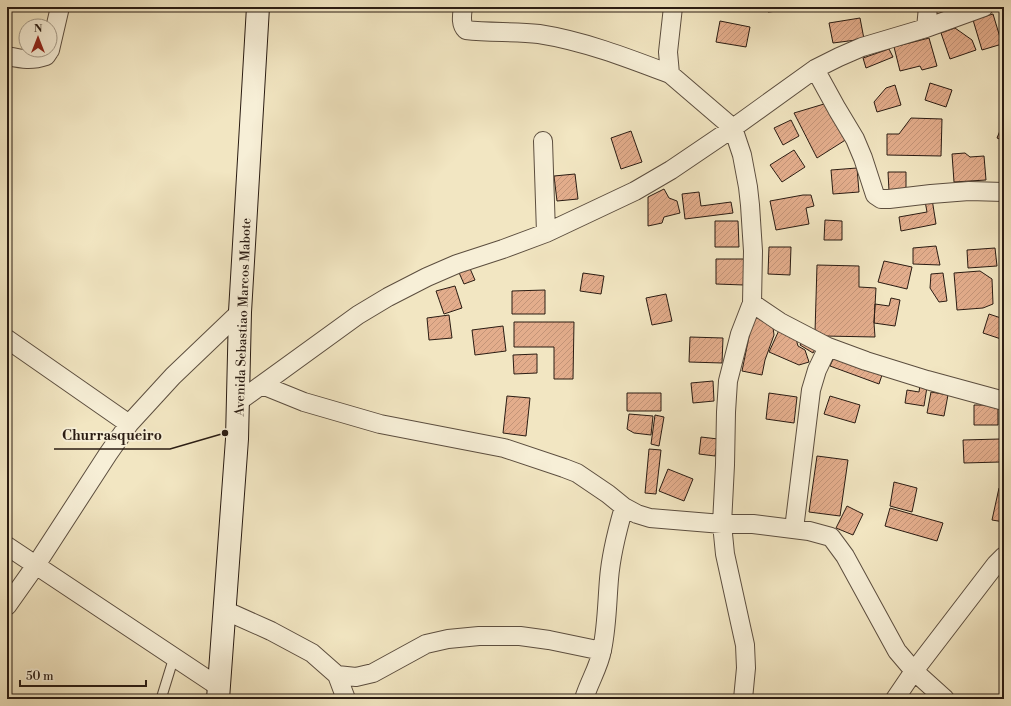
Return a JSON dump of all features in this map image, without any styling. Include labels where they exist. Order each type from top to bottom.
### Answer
[{"type":"main road","name":"Avenida Sebastiao Marcos Mabote","points":[[218,693],[237,440],[240,312],[258,7]]},
{"type":"street","points":[[57,18],[60,7]]},
{"type":"street","points":[[463,7],[463,27],[466,30],[539,34],[570,41],[616,55],[670,74],[733,128],[742,155],[750,205],[753,251],[752,303],[740,334],[728,381],[722,524],[725,554],[745,645],[746,668],[743,699]]},
{"type":"street","points":[[670,74],[668,52],[673,7]]},
{"type":"street","points":[[926,28],[928,7]]},
{"type":"street","points":[[238,402],[358,315],[388,297],[427,277],[457,264],[546,233],[635,191],[671,170],[733,128],[815,69],[862,47],[926,28],[984,7]]},
{"type":"street","points":[[7,56],[26,60],[41,58]]},
{"type":"street","points":[[815,69],[855,139],[875,195],[881,199],[969,191],[1004,192]]},
{"type":"street","points":[[544,141],[546,233]]},
{"type":"street","points":[[752,303],[780,322],[828,347],[866,361],[927,380],[1004,401]]},
{"type":"street","points":[[7,606],[36,565],[129,424],[173,376],[240,312]]},
{"type":"street","points":[[7,339],[129,424]]},
{"type":"street","points":[[794,529],[811,390],[817,370],[828,347]]},
{"type":"street","points":[[262,384],[304,402],[373,422],[504,448],[577,474],[608,494],[624,507],[637,514],[650,518],[722,524],[753,524],[809,531],[831,537],[845,556],[897,651],[914,671],[945,699]]},
{"type":"street","points":[[584,699],[602,651],[606,625],[608,579],[612,551],[624,507]]},
{"type":"street","points":[[7,546],[174,658],[218,693]]},
{"type":"street","points":[[895,699],[914,671],[996,564],[1004,556]]},
{"type":"street","points":[[224,610],[271,631],[312,653],[337,675],[346,699]]},
{"type":"street","points":[[337,675],[356,677],[373,672],[426,644],[448,639],[479,636],[520,636],[549,640],[602,651]]},
{"type":"lane","points":[[161,699],[174,658]]},
{"type":"building","points":[[768,7],[796,7],[797,9],[768,12]]},
{"type":"building","points":[[993,14],[1002,44],[982,50],[973,20]]},
{"type":"building","points":[[860,18],[864,39],[833,43],[829,23]]},
{"type":"building","points":[[720,21],[750,27],[746,47],[716,42]]},
{"type":"building","points":[[955,28],[972,40],[976,50],[950,59],[941,33]]},
{"type":"building","points":[[929,38],[937,66],[922,70],[920,66],[900,71],[894,47]]},
{"type":"building","points":[[889,49],[893,57],[866,68],[863,58]]},
{"type":"building","points":[[930,83],[952,90],[946,107],[925,100]]},
{"type":"building","points":[[895,85],[901,105],[877,112],[874,102],[886,88]]},
{"type":"building","points":[[824,104],[847,139],[817,158],[794,113]]},
{"type":"building","points":[[911,118],[942,119],[941,156],[887,155],[887,134],[899,134]]},
{"type":"building","points":[[791,120],[799,136],[783,145],[774,128]]},
{"type":"building","points":[[1004,121],[1004,141],[997,138]]},
{"type":"building","points":[[631,131],[642,162],[621,169],[611,138]]},
{"type":"building","points":[[794,150],[805,167],[782,182],[770,165]]},
{"type":"building","points":[[965,153],[970,157],[984,156],[986,180],[954,182],[952,154]]},
{"type":"building","points":[[857,168],[859,192],[833,194],[831,170]]},
{"type":"building","points":[[888,172],[906,172],[906,191],[889,191]]},
{"type":"building","points":[[575,174],[578,199],[557,201],[554,176]]},
{"type":"building","points":[[664,189],[669,198],[677,201],[680,213],[664,217],[662,223],[648,226],[648,197]]},
{"type":"building","points":[[699,192],[701,206],[731,202],[733,213],[685,219],[682,194]]},
{"type":"building","points":[[811,195],[814,206],[806,208],[809,224],[776,230],[770,201]]},
{"type":"building","points":[[932,199],[936,224],[901,231],[899,217],[927,212],[925,201]]},
{"type":"building","points":[[825,220],[842,221],[842,240],[824,240]]},
{"type":"building","points":[[715,221],[738,221],[739,247],[715,247]]},
{"type":"building","points":[[936,246],[940,265],[913,264],[913,248]]},
{"type":"building","points":[[769,247],[791,247],[790,275],[768,274]]},
{"type":"building","points":[[995,248],[997,266],[968,268],[967,250]]},
{"type":"building","points":[[716,259],[744,259],[744,285],[716,284]]},
{"type":"building","points":[[884,261],[912,267],[907,289],[878,282]]},
{"type":"building","points":[[468,264],[475,280],[464,284],[457,268]]},
{"type":"building","points":[[817,265],[859,266],[859,287],[876,288],[874,323],[875,337],[824,336],[815,332]]},
{"type":"building","points":[[980,271],[992,279],[993,304],[983,308],[957,310],[954,273]]},
{"type":"building","points":[[583,273],[604,276],[601,294],[580,291]]},
{"type":"building","points":[[943,273],[947,301],[939,302],[930,288],[931,274]]},
{"type":"building","points":[[455,286],[462,308],[444,314],[436,291]]},
{"type":"building","points":[[545,290],[545,314],[512,314],[512,291]]},
{"type":"building","points":[[666,294],[672,321],[652,325],[646,298]]},
{"type":"building","points":[[891,298],[900,300],[895,326],[874,323],[875,304],[889,306]]},
{"type":"building","points":[[756,311],[772,320],[774,335],[765,360],[762,375],[742,371],[753,317]]},
{"type":"building","points":[[989,314],[1004,319],[1004,340],[983,333]]},
{"type":"building","points":[[449,315],[452,338],[429,340],[427,318]]},
{"type":"building","points":[[514,322],[574,322],[573,379],[554,379],[554,347],[514,347]]},
{"type":"building","points":[[503,326],[506,351],[475,355],[472,330]]},
{"type":"building","points":[[780,328],[795,335],[798,346],[805,350],[809,362],[799,365],[769,352]]},
{"type":"building","points":[[690,337],[723,338],[722,363],[689,362]]},
{"type":"building","points":[[804,338],[817,346],[813,353],[800,345]]},
{"type":"building","points":[[537,354],[537,373],[514,374],[513,355]]},
{"type":"building","points":[[834,357],[882,375],[879,384],[830,366]]},
{"type":"building","points":[[713,381],[714,401],[693,403],[691,383]]},
{"type":"building","points":[[920,385],[927,387],[924,406],[905,403],[907,390],[919,392]]},
{"type":"building","points":[[931,392],[948,395],[944,416],[927,413]]},
{"type":"building","points":[[627,393],[661,393],[661,411],[627,411]]},
{"type":"building","points":[[769,393],[797,397],[794,423],[766,419]]},
{"type":"building","points":[[507,396],[530,398],[526,436],[503,433]]},
{"type":"building","points":[[830,396],[860,405],[855,423],[824,414]]},
{"type":"building","points":[[974,405],[998,405],[998,425],[974,425]]},
{"type":"building","points":[[629,414],[653,416],[651,435],[634,433],[627,429]]},
{"type":"building","points":[[655,415],[664,417],[659,446],[651,444]]},
{"type":"building","points":[[701,437],[718,439],[715,456],[699,454]]},
{"type":"building","points":[[1000,439],[1000,462],[964,463],[963,440]]},
{"type":"building","points":[[649,449],[661,450],[656,494],[645,493]]},
{"type":"building","points":[[817,456],[848,460],[840,516],[809,512]]},
{"type":"building","points":[[668,469],[693,479],[684,501],[659,491]]},
{"type":"building","points":[[894,482],[917,488],[912,512],[890,506]]},
{"type":"building","points":[[999,488],[1004,489],[1004,522],[992,520]]},
{"type":"building","points":[[847,506],[863,514],[853,535],[836,528]]},
{"type":"building","points":[[890,508],[943,523],[937,541],[885,526]]},
{"type":"place","name":"Churrasqueiro","points":[[225,433]]}]
